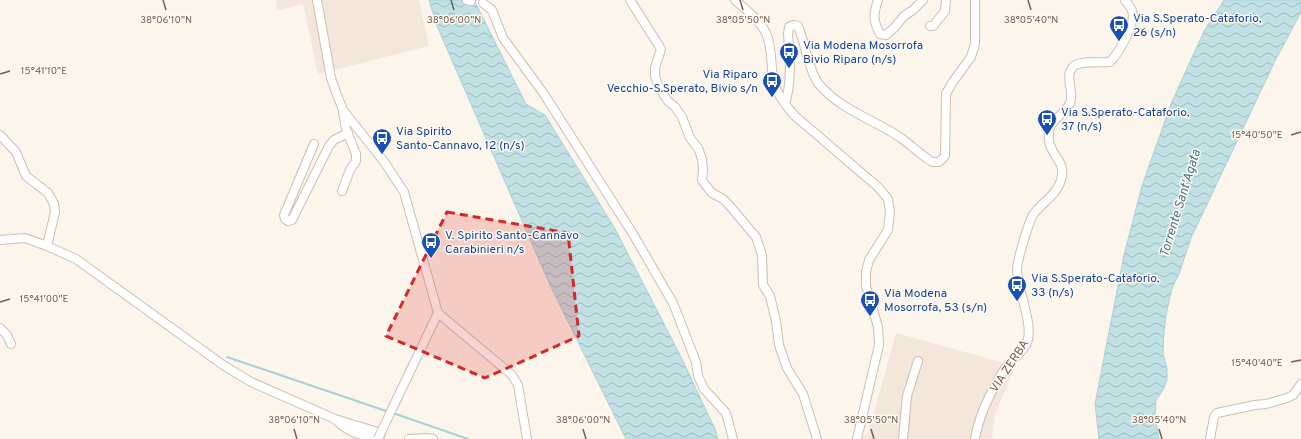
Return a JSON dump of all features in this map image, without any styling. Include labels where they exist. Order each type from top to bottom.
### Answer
[{"type":"street","points":[[317,0],[331,78],[343,110],[348,133],[356,154],[356,161],[350,170],[342,191]]},
{"type":"street","points":[[630,0],[661,49],[655,68],[655,76],[659,88],[682,117],[690,138],[698,148],[702,159],[702,180],[712,193],[729,204],[756,237],[762,255],[763,285],[770,296],[776,321],[779,345],[787,368],[803,394],[817,439]]},
{"type":"street","points":[[735,0],[756,18],[766,34],[771,52],[774,81],[785,104],[795,116],[878,187],[888,199],[890,212],[888,230],[869,260],[866,272],[866,286],[878,327],[879,345],[857,439]]},
{"type":"street","points":[[878,0],[874,12],[874,24],[880,34],[886,34],[894,28],[904,16],[913,10],[923,0]]},
{"type":"street","points":[[930,26],[933,26],[945,11],[946,0]]},
{"type":"street","points":[[785,104],[789,91],[790,80],[788,34],[789,27],[794,24],[798,26],[817,82],[832,96],[852,111],[901,138],[932,162],[939,162],[945,156],[946,94],[971,57],[975,44],[975,0]]},
{"type":"street","name":"VIA ZERBA","points":[[975,439],[977,424],[985,406],[1005,369],[1028,340],[1029,329],[1017,269],[1027,227],[1033,215],[1057,190],[1061,180],[1062,171],[1060,162],[1052,151],[1049,142],[1049,132],[1052,123],[1070,103],[1070,73],[1074,66],[1081,62],[1110,62],[1115,58],[1130,29],[1133,19],[1132,10],[1125,0]]},
{"type":"street","points":[[483,3],[492,10],[503,38],[544,94],[633,234],[673,303],[696,362],[698,376],[704,389],[726,413],[733,439]]},
{"type":"street","points":[[343,110],[385,163],[404,192],[438,313],[512,375],[518,385],[528,439]]},
{"type":"street","points":[[314,144],[284,214],[285,219],[288,221],[292,220],[328,146],[334,140],[348,133]]},
{"type":"street","points":[[0,134],[16,152],[26,176],[48,194],[54,204],[55,212],[47,246]]},
{"type":"street","points":[[0,240],[25,238],[76,259],[223,365],[251,382],[335,420],[380,437],[438,313]]},
{"type":"street","points":[[0,328],[7,335],[11,344]]},
{"type":"street","points":[[904,439],[907,396],[918,361]]},
{"type":"street","points":[[1210,439],[1214,417],[1217,413],[1266,404],[1287,398],[1293,395],[1301,384]]},
{"type":"street","points":[[409,439],[433,439]]},
{"type":"highlighted area","points":[[447,212],[568,233],[579,336],[485,378],[386,336]]},
{"type":"shaded area","points":[[276,0],[419,0],[429,46],[318,74],[303,4],[277,11]]},
{"type":"shaded area","points":[[896,333],[1015,366],[995,415],[992,439],[859,439],[868,434]]},
{"type":"water","points":[[429,0],[474,0],[526,104],[545,115],[614,227],[680,355],[715,429],[718,439],[626,439],[550,285],[437,26]]},
{"type":"water","name":"Torrente Sant'Agata","points":[[1224,0],[1301,0],[1301,12],[1275,61],[1191,238],[1179,274],[1172,288],[1164,332],[1163,354],[1167,368],[1167,380],[1163,390],[1156,400],[1155,416],[1159,439],[1099,439],[1095,404],[1124,255],[1142,186],[1171,104],[1204,31]]},
{"type":"waterway","points":[[227,357],[389,412]]},
{"type":"waterway","points":[[393,413],[468,439]]},
{"type":"place","name":"Via S.Sperato-Cataforio, 26 (s/n)","points":[[1119,42]]},
{"type":"place","name":"Via Modena Mosorrofa Bivio Riparo (n/s)","points":[[789,69]]},
{"type":"place","name":"Via Riparo Vecchio-S.Sperato, Bivio s/n","points":[[772,98]]},
{"type":"place","name":"Via S.Sperato-Cataforio, 37 (n/s)","points":[[1047,136]]},
{"type":"place","name":"Via Spirito Santo-Cannavo, 12 (n/s)","points":[[382,155]]},
{"type":"place","name":"V. Spirito Santo-Cannavo Carabinieri n/s","points":[[431,259]]},
{"type":"place","name":"Via S.Sperato-Cataforio, 33 (n/s)","points":[[1017,302]]},
{"type":"place","name":"Via Modena Mosorrofa, 53 (s/n)","points":[[870,317]]}]
